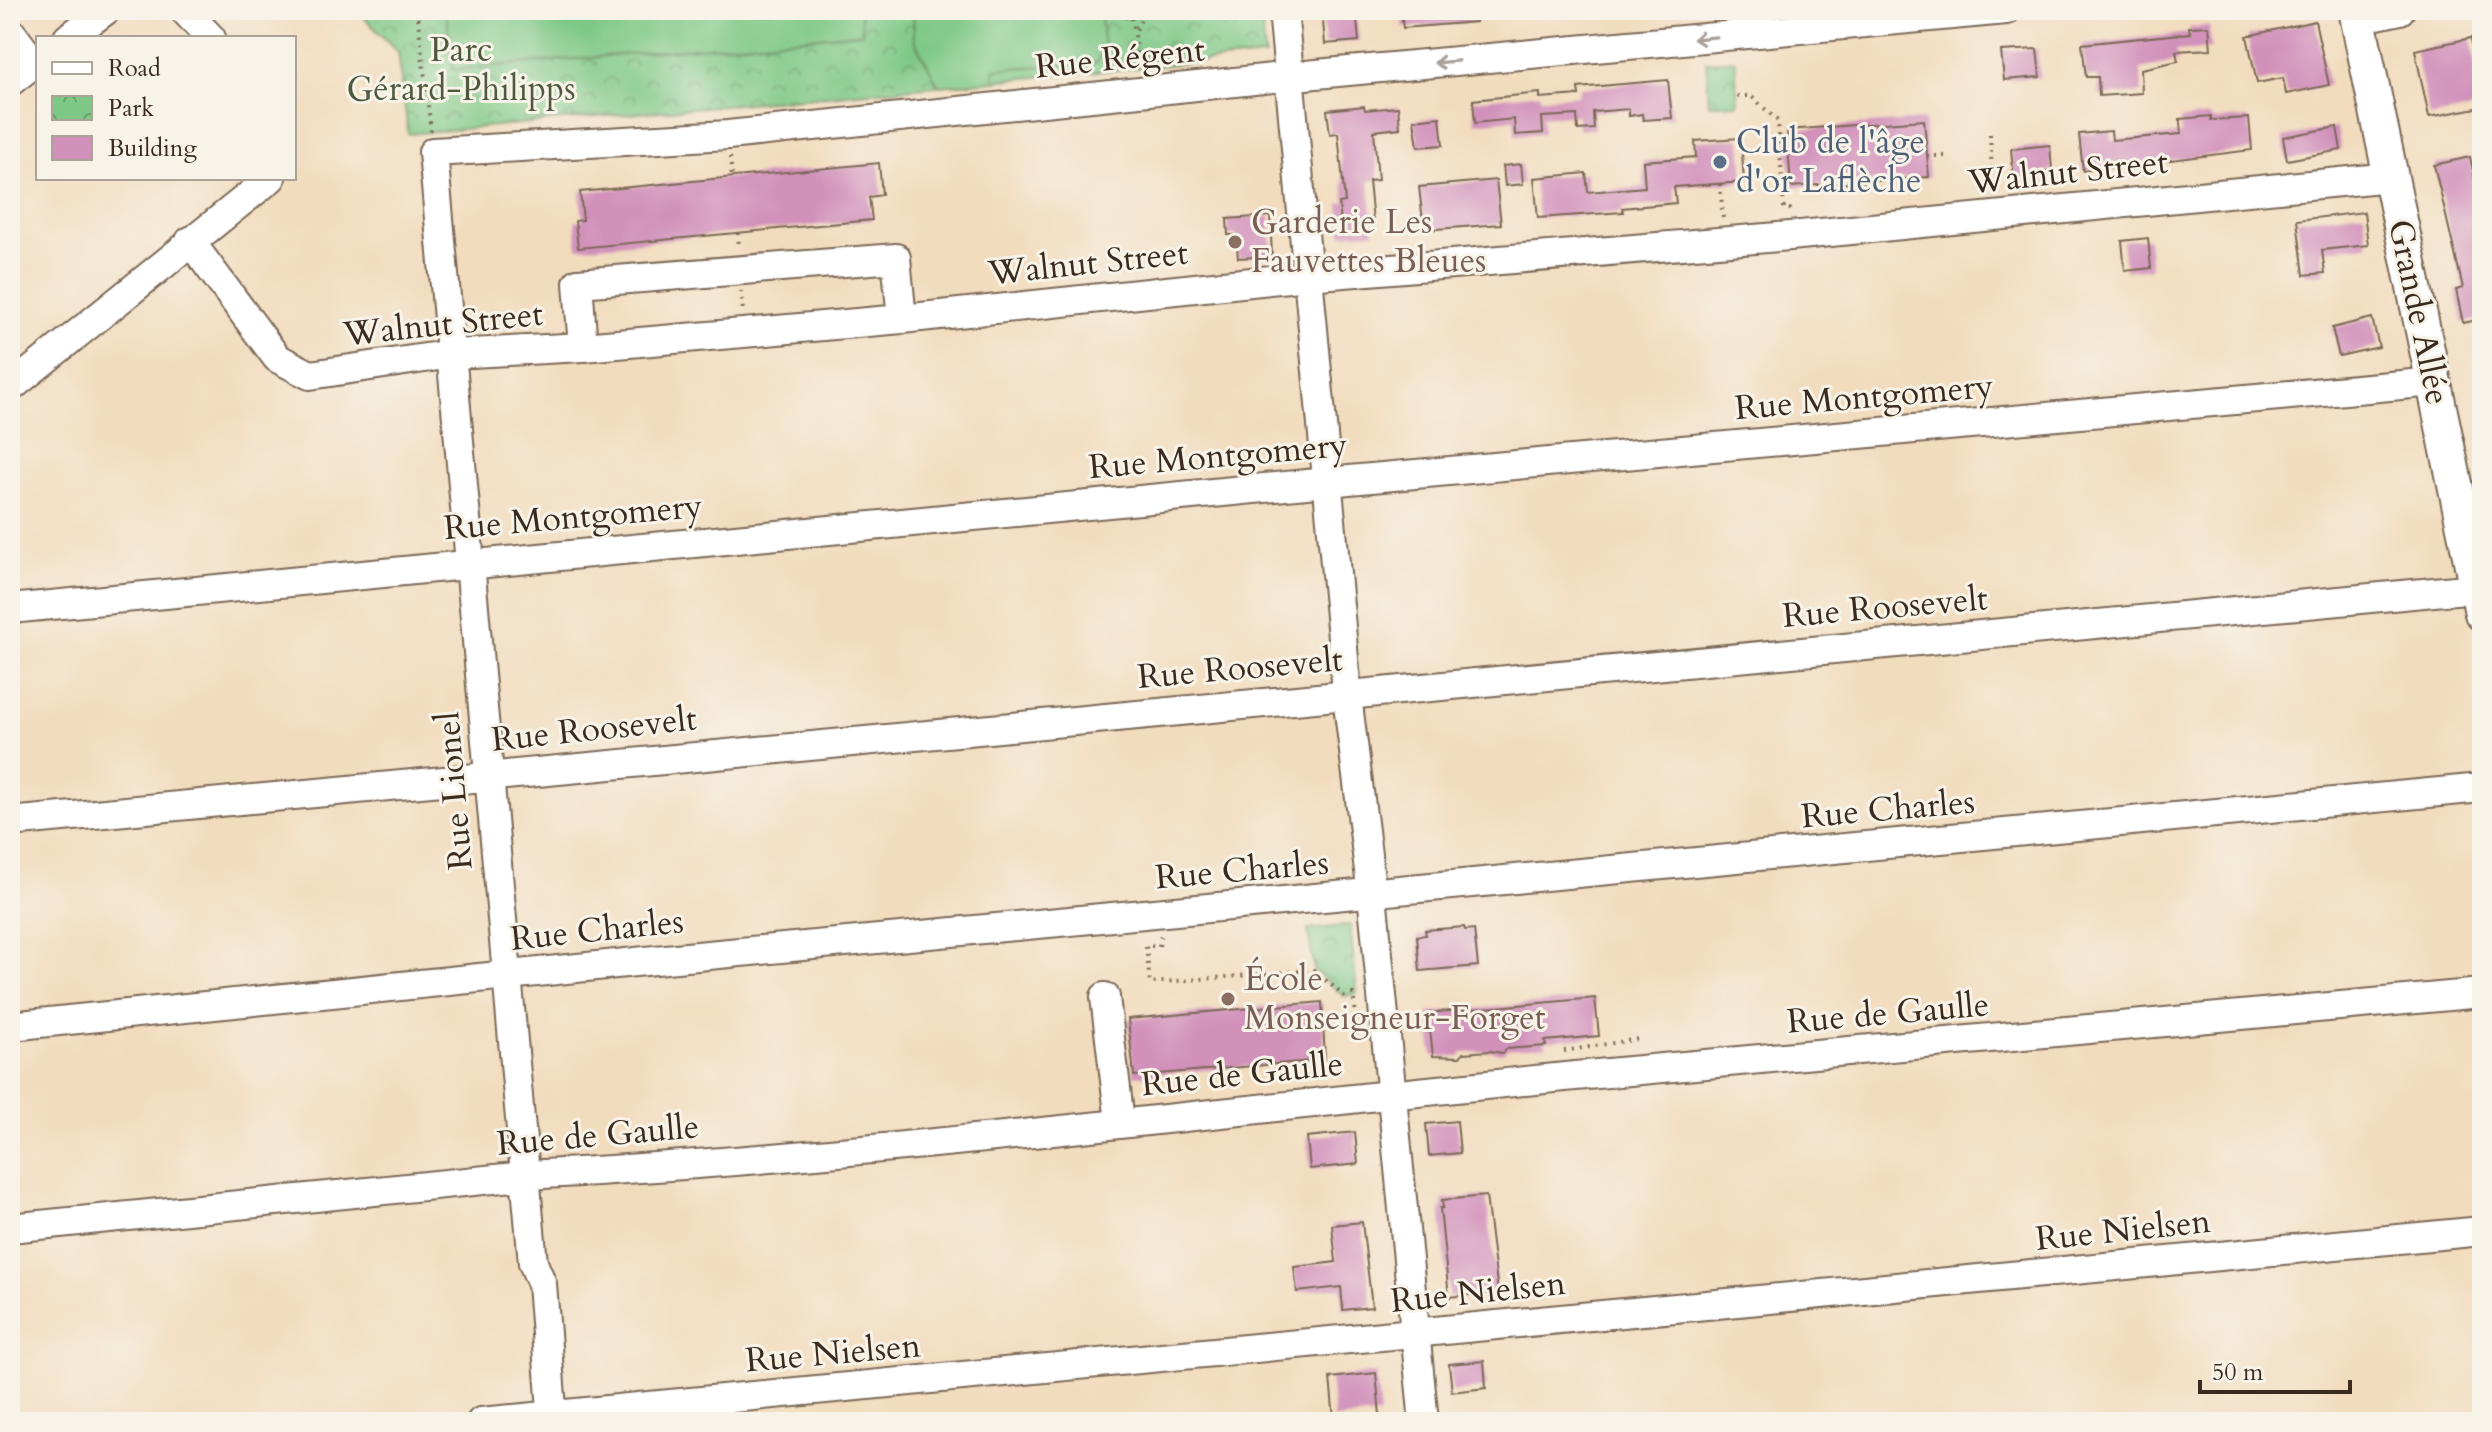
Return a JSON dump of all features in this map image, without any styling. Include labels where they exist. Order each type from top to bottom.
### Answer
[{"type":"main road","name":"Grande Allée","points":[[2357,15],[2479,601]]},
{"type":"street","points":[[71,36],[106,10]]},
{"type":"street","points":[[184,10],[209,36]]},
{"type":"street","points":[[1283,10],[1348,694],[1372,894],[1424,1422]]},
{"type":"street","name":"Rue Régent","points":[[432,144],[728,135],[1289,76],[2006,10]]},
{"type":"street","points":[[2357,15],[2400,10]]},
{"type":"street","points":[[10,31],[36,61],[10,82]]},
{"type":"street","name":"Rue Lionel","points":[[432,144],[533,1263],[542,1284],[553,1418]]},
{"type":"street","name":"Walnut Street","points":[[190,241],[277,358],[310,375],[452,354],[583,347],[902,319],[1308,276],[1790,236],[2391,177]]},
{"type":"street","points":[[10,388],[268,180]]},
{"type":"street","points":[[583,347],[578,283],[896,258],[902,319]]},
{"type":"street","name":"Rue Montgomery","points":[[10,609],[1327,482],[2434,382]]},
{"type":"street","name":"Rue Roosevelt","points":[[10,822],[1348,694],[2479,601]]},
{"type":"street","name":"Rue Charles","points":[[10,1026],[507,975],[2482,788]]},
{"type":"street","name":"Rue de Gaulle","points":[[10,1228],[2482,993]]},
{"type":"street","points":[[1105,997],[1120,1122]]},
{"type":"street","name":"Rue Nielsen","points":[[481,1422],[553,1418],[2482,1231]]},
{"type":"path","points":[[417,10],[432,144]]},
{"type":"path","points":[[1122,10],[1135,32],[1136,93]]},
{"type":"path","points":[[1130,10],[1130,21]]},
{"type":"path","points":[[1135,32],[1146,10]]},
{"type":"path","points":[[1137,60],[1161,57]]},
{"type":"path","points":[[1737,96],[1751,96],[1778,121],[1784,209],[1790,209],[1791,214],[1786,214],[1790,236]]},
{"type":"path","points":[[1990,134],[1992,173]]},
{"type":"path","points":[[729,146],[732,177]]},
{"type":"path","points":[[1927,156],[1946,156]]},
{"type":"path","points":[[1720,184],[1725,241]]},
{"type":"path","points":[[1164,914],[1159,946],[1146,946],[1150,983],[1314,970],[1344,996],[1353,994],[1357,1021],[1364,1020]]},
{"type":"path","points":[[1563,1051],[1638,1039]]},
{"type":"green space","name":"Parc Gérard-Philipps","points":[[357,10],[1261,10],[1265,56],[408,134],[398,52]]},
{"type":"green space","points":[[446,10],[860,10],[862,33],[453,70]]},
{"type":"green space","points":[[913,10],[1100,10],[1104,49],[1096,63],[995,69],[994,81],[939,86],[914,40]]},
{"type":"green space","points":[[1735,60],[1738,104],[1709,104],[1706,62]]},
{"type":"green space","points":[[1350,925],[1357,994],[1344,996],[1314,970],[1308,930]]},
{"type":"building","points":[[1322,10],[1356,10],[1359,41],[1325,44]]},
{"type":"building","points":[[1401,10],[1476,10],[1476,22],[1403,28]]},
{"type":"building","points":[[2315,21],[2329,85],[2286,94],[2283,78],[2257,83],[2247,36]]},
{"type":"building","points":[[2209,26],[2211,49],[2176,51],[2178,61],[2141,69],[2142,93],[2099,96],[2098,77],[2086,77],[2082,44],[2190,33],[2189,27]]},
{"type":"building","points":[[2471,38],[2482,107],[2429,117],[2415,50]]},
{"type":"building","points":[[2037,49],[2040,77],[2004,80],[2001,51]]},
{"type":"building","points":[[1668,80],[1672,118],[1643,120],[1642,114],[1629,116],[1629,109],[1593,112],[1594,129],[1578,130],[1577,115],[1542,117],[1543,133],[1515,135],[1514,119],[1475,123],[1473,100],[1540,93],[1540,98],[1579,95],[1578,88]]},
{"type":"building","points":[[1364,106],[1365,110],[1398,107],[1400,128],[1374,131],[1378,180],[1369,181],[1374,232],[1342,234],[1339,203],[1345,202],[1338,133],[1330,134],[1327,110]]},
{"type":"building","points":[[2211,116],[2211,120],[2249,118],[2252,150],[2083,171],[2079,134],[2111,131],[2112,140],[2181,134],[2180,119]]},
{"type":"building","points":[[1440,117],[1443,145],[1418,147],[1414,120]]},
{"type":"building","points":[[1924,120],[1929,177],[1791,187],[1787,130]]},
{"type":"building","points":[[2337,127],[2341,150],[2287,160],[2283,137]]},
{"type":"building","points":[[1741,138],[1744,182],[1674,187],[1676,203],[1622,208],[1623,212],[1538,218],[1534,178],[1586,173],[1588,192],[1645,187],[1643,161],[1696,157],[1695,141]]},
{"type":"building","points":[[2050,145],[2052,170],[2014,178],[2011,149]]},
{"type":"building","points":[[2470,157],[2479,198],[2482,197],[2482,319],[2463,323],[2456,290],[2463,288],[2434,165]]},
{"type":"building","points":[[879,163],[882,195],[869,197],[872,220],[578,248],[575,221],[583,220],[580,192]]},
{"type":"building","points":[[1521,164],[1523,184],[1505,186],[1503,166]]},
{"type":"building","points":[[1496,180],[1501,224],[1424,230],[1419,187]]},
{"type":"building","points":[[2364,212],[2368,245],[2322,250],[2325,273],[2304,275],[2297,220]]},
{"type":"building","name":"Garderie Les Fauvettes Bleues","points":[[1270,216],[1272,256],[1238,258],[1236,235],[1228,235],[1227,219]]},
{"type":"building","points":[[2148,238],[2151,268],[2125,271],[2122,241]]},
{"type":"building","points":[[2372,318],[2379,347],[2339,356],[2332,328]]},
{"type":"building","points":[[1464,927],[1465,930],[1474,929],[1478,966],[1420,971],[1417,936],[1426,935],[1425,930]]},
{"type":"building","points":[[1595,998],[1599,1036],[1545,1041],[1546,1046],[1506,1049],[1503,1053],[1490,1051],[1463,1053],[1460,1057],[1433,1056],[1428,1013]]},
{"type":"building","points":[[1322,1002],[1325,1060],[1134,1076],[1128,1019]]},
{"type":"building","points":[[1457,1121],[1460,1153],[1429,1156],[1426,1124]]},
{"type":"building","points":[[1355,1132],[1358,1164],[1310,1169],[1307,1137]]},
{"type":"building","points":[[1486,1196],[1498,1292],[1449,1297],[1440,1208],[1443,1208],[1442,1200]]},
{"type":"building","points":[[1362,1222],[1372,1307],[1343,1310],[1341,1287],[1297,1292],[1294,1267],[1336,1262],[1332,1225]]},
{"type":"building","points":[[1484,1361],[1486,1388],[1452,1392],[1449,1364]]},
{"type":"building","points":[[1376,1373],[1380,1415],[1334,1419],[1330,1378]]},
{"type":"place","name":"Club de l'âge d'or Laflèche","points":[[1720,162]]},
{"type":"place","name":"Garderie Les Fauvettes Bleues","points":[[1235,242]]},
{"type":"place","name":"École Monseigneur-Forget","points":[[1228,999]]}]
